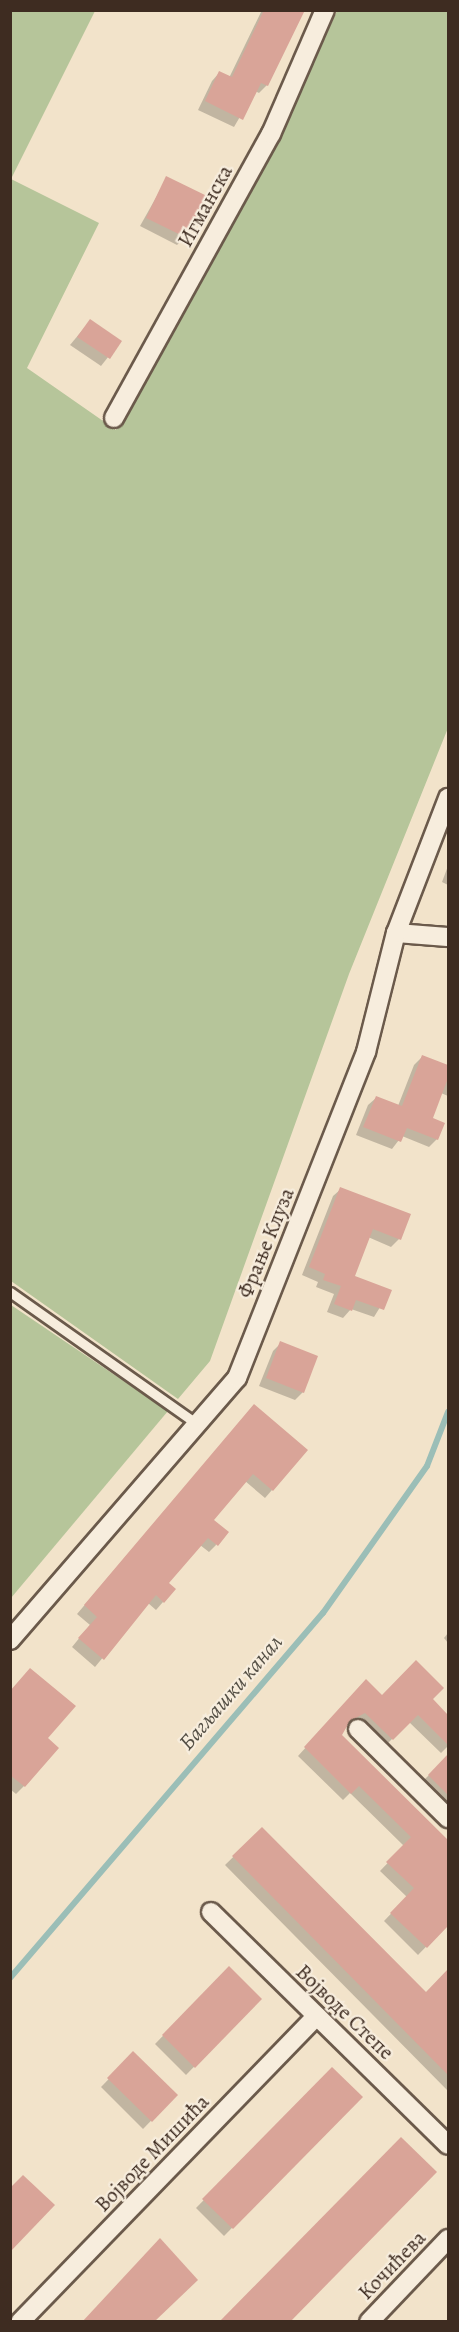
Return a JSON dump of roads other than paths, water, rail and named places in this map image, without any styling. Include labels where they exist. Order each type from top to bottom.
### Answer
[{"type":"street","name":"Игманска","points":[[114,418],[271,134],[325,10]]},
{"type":"street","name":"Фрање Клуза","points":[[10,1640],[237,1378],[366,1052],[396,933],[448,798]]},
{"type":"street","points":[[396,933],[448,937]]},
{"type":"street","points":[[358,1729],[448,1818]]},
{"type":"street","name":"Војводе Степе","points":[[211,1912],[448,2145]]},
{"type":"street","name":"Војводе Мишића","points":[[20,2322],[317,2016]]},
{"type":"street","name":"Кочићева","points":[[369,2322],[448,2240]]},
{"type":"lane","points":[[10,1292],[197,1424]]},
{"type":"waterway","name":"Багљашки канал","points":[[10,1978],[323,1613],[427,1466],[448,1412]]}]
